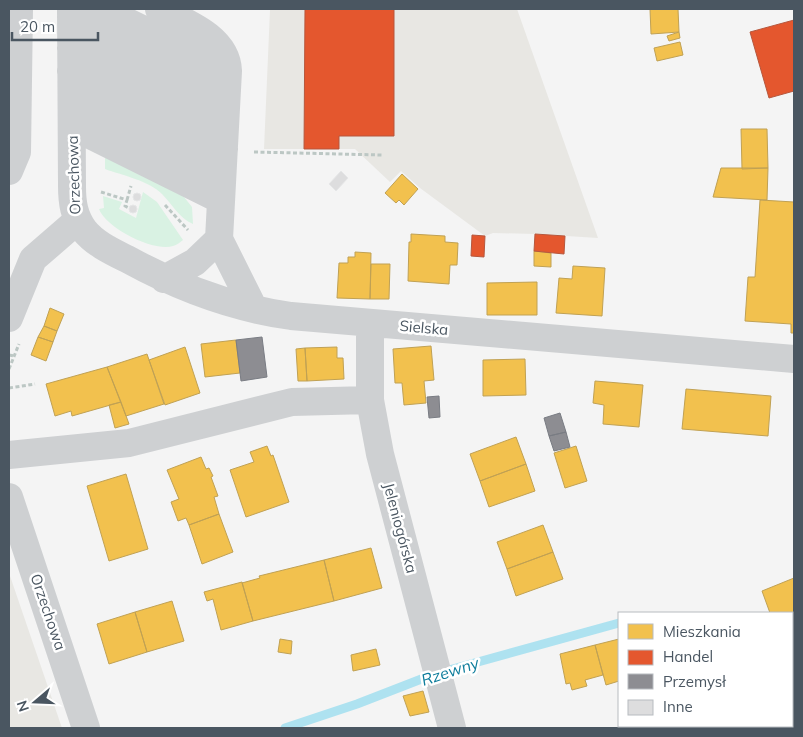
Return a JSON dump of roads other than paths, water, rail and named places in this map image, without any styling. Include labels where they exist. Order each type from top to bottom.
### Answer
[{"type":"street","points":[[9,171],[17,152],[19,9]]},
{"type":"street","points":[[101,9],[228,71]]},
{"type":"street","points":[[160,9],[199,30],[212,40],[225,56],[228,71],[219,239],[254,309]]},
{"type":"street","points":[[71,13],[224,150]]},
{"type":"street","name":"Orzechowa","points":[[13,316],[33,259],[78,220],[72,204],[71,13]]},
{"type":"street","points":[[71,59],[134,80],[224,150]]},
{"type":"street","points":[[72,98],[224,150]]},
{"type":"street","points":[[72,126],[224,150]]},
{"type":"street","name":"Sielska","points":[[78,220],[85,231],[101,244],[164,279],[205,295],[254,309],[291,316],[794,359]]},
{"type":"street","points":[[164,279],[195,262],[219,239]]},
{"type":"street","name":"Jeleniogórska","points":[[370,323],[370,400],[380,454],[452,728]]},
{"type":"street","points":[[9,455],[129,443],[292,402],[370,400]]},
{"type":"street","name":"Orzechowa","points":[[9,497],[86,728]]},
{"type":"waterway","name":"Rzewny","points":[[285,728],[449,670],[618,623]]}]
